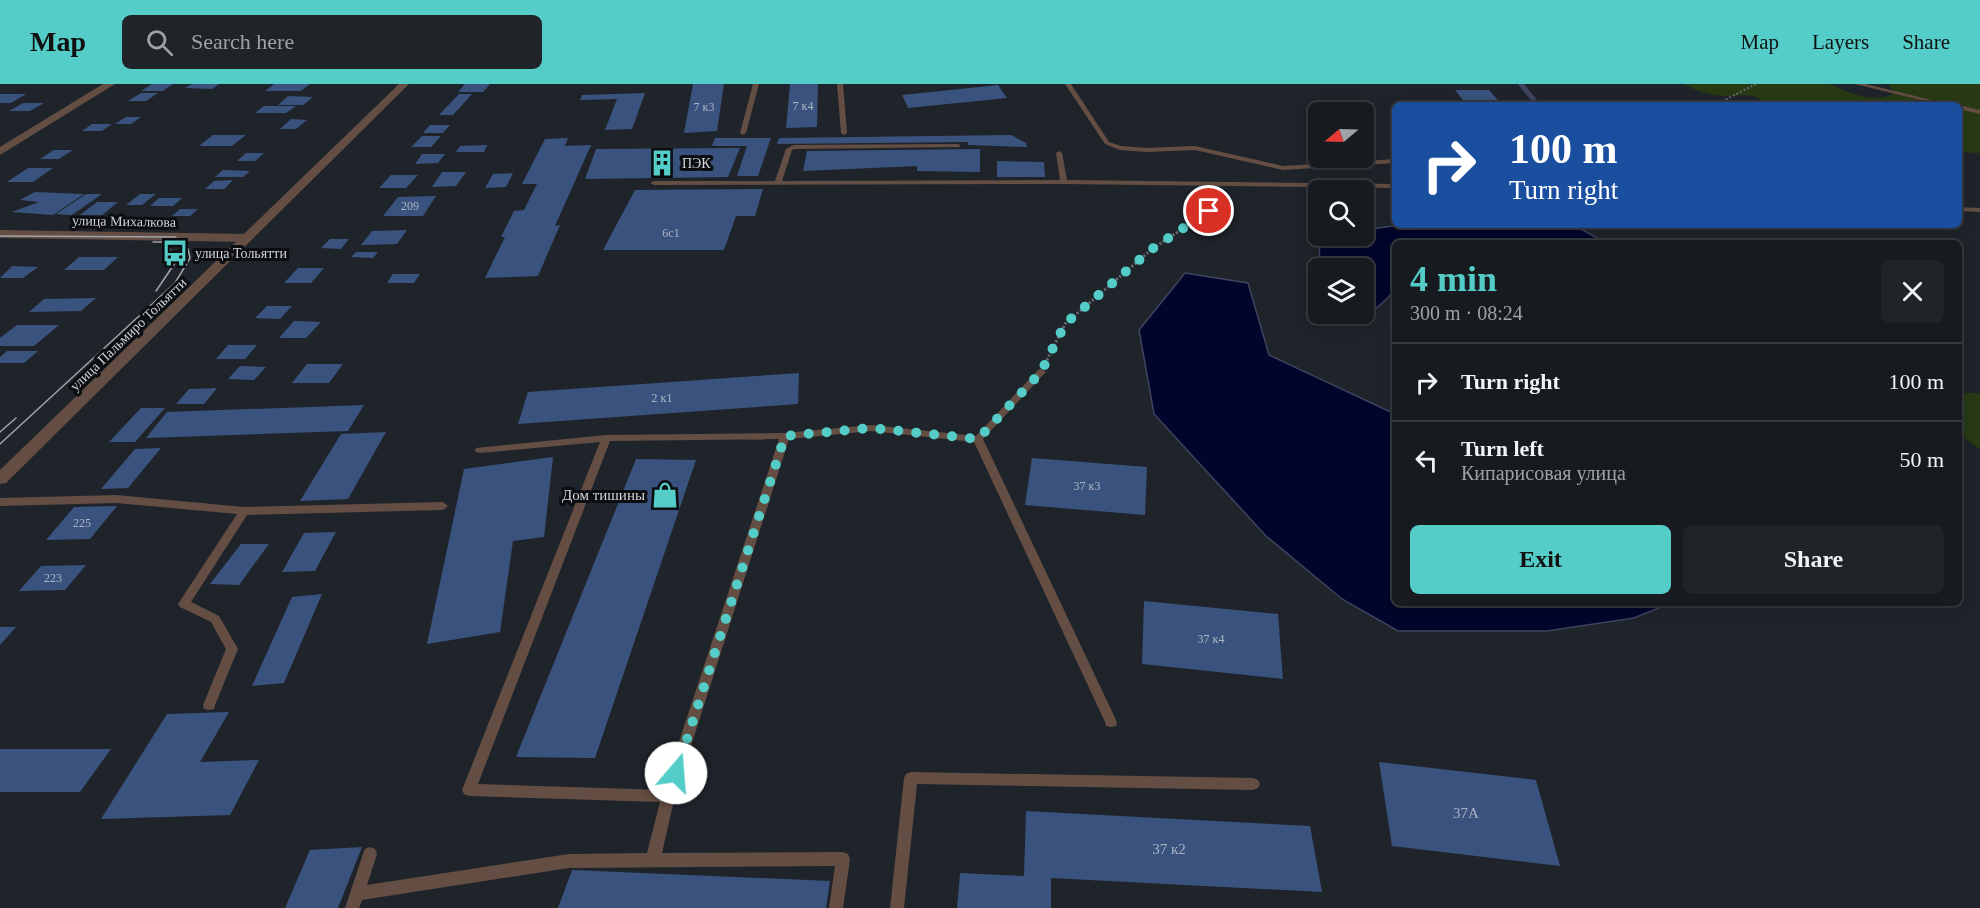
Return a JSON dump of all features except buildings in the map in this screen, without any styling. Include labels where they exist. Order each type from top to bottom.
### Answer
[{"type":"street","points":[[0,152],[110,84]]},
{"type":"street","name":"улица Пальмиро Тольятти","points":[[0,479],[404,84]]},
{"type":"street","name":"улица Михалкова","points":[[0,234],[248,238]]},
{"type":"lane","points":[[743,133],[756,84]]},
{"type":"lane","points":[[840,84],[844,133]]},
{"type":"lane","points":[[1068,84],[1107,143],[1120,148],[1147,150],[1195,148],[1282,168],[1392,161]]},
{"type":"lane","points":[[1858,84],[1936,102]]},
{"type":"lane","points":[[1962,108],[1980,112]]},
{"type":"lane","points":[[778,181],[789,149],[793,147],[958,146]]},
{"type":"lane","points":[[1059,153],[1064,183]]},
{"type":"lane","points":[[654,183],[778,181],[1392,186]]},
{"type":"lane","points":[[1962,209],[1980,210]]},
{"type":"lane","points":[[978,439],[1041,372]]},
{"type":"lane","points":[[480,450],[606,438],[785,436],[871,428],[978,439]]},
{"type":"lane","points":[[653,860],[668,796],[785,436]]},
{"type":"lane","points":[[606,438],[469,790],[668,796]]},
{"type":"lane","points":[[978,439],[1111,722]]},
{"type":"lane","points":[[0,502],[116,499],[244,511],[443,506]]},
{"type":"lane","points":[[209,705],[232,649],[215,619],[184,604],[244,511]]},
{"type":"lane","points":[[897,908],[911,778],[1253,784]]},
{"type":"lane","points":[[370,854],[354,901],[568,861],[843,859],[836,908]]},
{"type":"path","points":[[1721,102],[1756,84]]},
{"type":"path","points":[[1041,372],[1065,324],[1152,249],[1247,185]]},
{"type":"green space","points":[[1684,84],[1830,84],[1853,94],[1879,98],[1894,93],[1889,84],[1980,84],[1980,153],[1962,152],[1962,102],[1765,102],[1757,97],[1746,95],[1727,96],[1702,92]]},
{"type":"green space","points":[[1962,393],[1980,393],[1980,449],[1962,436]]},
{"type":"water","points":[[1392,226],[1392,228],[1579,228],[1601,240],[1392,240],[1392,293],[1374,310],[1374,258],[1319,258],[1320,246],[1374,246],[1374,229]]},
{"type":"water","points":[[1185,273],[1248,283],[1269,355],[1392,413],[1392,606],[1664,606],[1634,618],[1547,631],[1398,631],[1342,599],[1266,536],[1154,414],[1139,330]]},
{"type":"waterway","points":[[1521,84],[1536,102]]},
{"type":"tram line","points":[[0,236],[175,237],[188,249],[190,258],[175,283],[0,444]]},
{"type":"tram line","points":[[153,242],[165,242],[177,260],[156,291]]},
{"type":"tram line","points":[[0,432],[16,418]]},
{"type":"place","name":"ПЭК","points":[[662,163]]},
{"type":"place","name":"улица Тольятти","points":[[175,253]]},
{"type":"place","name":"Дом тишины","points":[[665,495]]},
{"type":"route","points":[[676,773],[785,436],[871,428],[978,439],[1041,372],[1065,324],[1152,249],[1209,211]]}]
